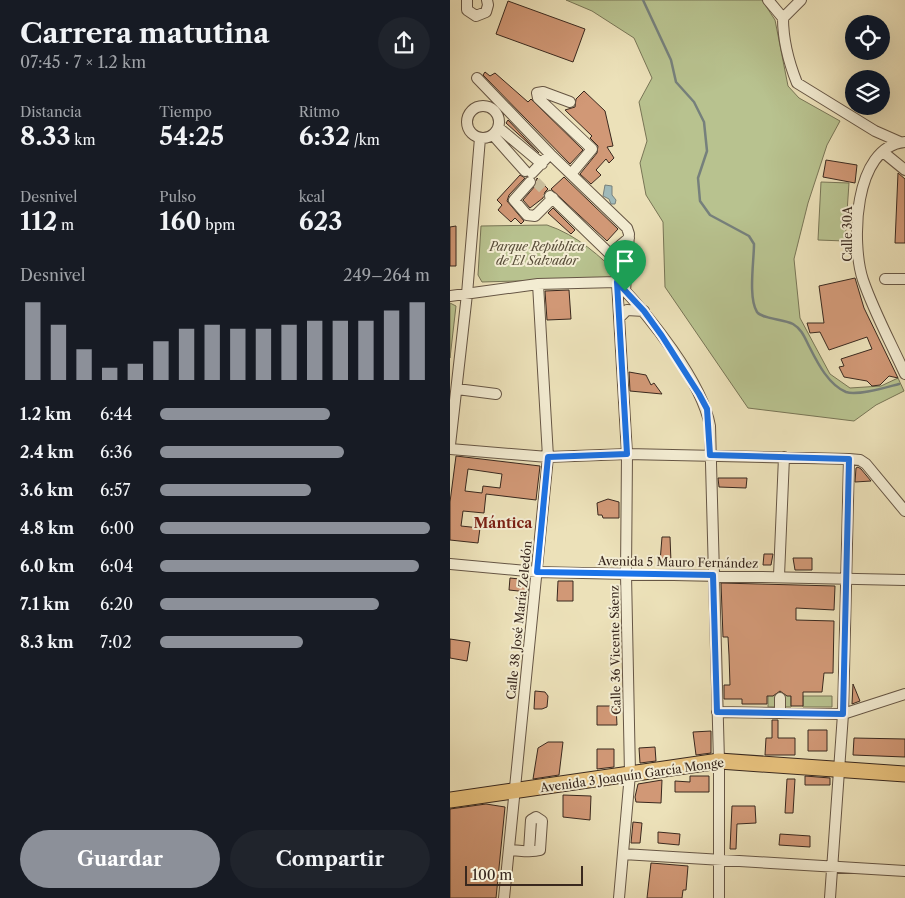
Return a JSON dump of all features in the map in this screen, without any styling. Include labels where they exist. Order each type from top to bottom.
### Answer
[{"type":"highway","name":"Avenida 3 Joaquín García Monge","points":[[450,800],[719,761],[905,774]]},
{"type":"street","points":[[467,0],[468,10],[476,16],[486,12],[487,0]]},
{"type":"street","points":[[768,0],[783,18],[783,29],[791,69],[797,83],[875,131],[903,142]]},
{"type":"street","points":[[783,18],[801,0]]},
{"type":"street","points":[[477,78],[550,154],[627,228],[629,238],[625,291]]},
{"type":"street","points":[[570,102],[543,92],[537,92],[538,98],[592,149],[571,174]]},
{"type":"street","points":[[480,138],[471,132],[467,122],[470,112],[479,106],[489,106],[498,113],[500,118],[496,132]]},
{"type":"street","points":[[496,132],[542,164]]},
{"type":"street","points":[[480,138],[496,132]]},
{"type":"street","points":[[496,132],[529,175]]},
{"type":"street","points":[[450,445],[467,294],[480,138]]},
{"type":"street","points":[[903,142],[883,152],[905,170]]},
{"type":"street","name":"Calle 30A","points":[[883,152],[874,161],[862,185],[858,244],[860,268],[871,299],[905,374]]},
{"type":"street","points":[[550,154],[529,175],[514,200],[527,215],[535,216],[551,197],[610,254],[629,238]]},
{"type":"street","points":[[885,279],[905,279]]},
{"type":"street","points":[[450,296],[538,284],[617,282],[644,311],[662,336],[707,409],[719,761],[717,858],[719,898]]},
{"type":"street","name":"Calle 36 Vicente Sáenz","points":[[617,282],[627,454],[626,574],[630,774],[619,898]]},
{"type":"street","name":"Calle 38 José María Zeledón","points":[[504,898],[548,457],[538,284]]},
{"type":"street","points":[[619,318],[622,313],[633,308],[644,311]]},
{"type":"street","points":[[456,389],[496,394]]},
{"type":"street","points":[[450,449],[548,457],[627,454],[860,460],[866,464],[905,511]]},
{"type":"street","points":[[779,576],[784,457]]},
{"type":"street","points":[[830,898],[843,714],[849,459]]},
{"type":"street","name":"Avenida 5 Mauro Fernández","points":[[450,564],[537,572],[905,580]]},
{"type":"street","points":[[717,712],[843,714],[905,694]]},
{"type":"street","points":[[780,698],[780,713]]},
{"type":"street","points":[[508,850],[529,851]]},
{"type":"street","points":[[623,854],[905,870]]},
{"type":"green space","points":[[566,0],[762,0],[775,20],[788,86],[799,98],[840,121],[827,145],[808,203],[794,259],[800,318],[830,374],[850,388],[881,386],[898,378],[904,391],[876,405],[854,421],[748,408],[665,287],[663,222],[646,195],[640,163],[647,141],[639,102],[652,78],[634,38],[592,11]]},
{"type":"green space","points":[[821,182],[849,183],[845,241],[818,240]]},
{"type":"green space","name":"Parque República de El Salvador","points":[[547,225],[578,240],[597,254],[622,278],[482,282],[478,275],[481,226]]},
{"type":"green space","points":[[450,303],[456,306],[450,358]]},
{"type":"green space","points":[[768,691],[775,691],[776,696],[784,696],[784,691],[791,691],[791,707],[768,707]]},
{"type":"green space","points":[[803,696],[832,696],[832,707],[803,707]]},
{"type":"water","points":[[605,185],[612,186],[612,195],[616,200],[615,204],[611,204],[609,199],[603,196]]},
{"type":"building","points":[[508,1],[585,29],[573,62],[496,34]]},
{"type":"building","points":[[485,72],[490,76],[495,73],[528,102],[531,99],[583,150],[570,164],[483,75]]},
{"type":"building","points":[[584,91],[605,111],[613,146],[607,147],[614,158],[609,163],[606,159],[596,170],[601,175],[591,184],[580,174],[597,153],[598,146],[590,138],[592,136],[565,110],[575,107],[576,99]]},
{"type":"building","points":[[508,120],[539,153],[506,123]]},
{"type":"building","points":[[826,160],[857,165],[855,183],[823,177]]},
{"type":"building","points":[[898,173],[905,179],[905,243],[895,243]]},
{"type":"building","points":[[520,175],[525,178],[509,195],[507,201],[524,221],[521,224],[515,218],[511,222],[498,210],[502,205],[497,200]]},
{"type":"building","points":[[564,177],[618,229],[607,241],[551,189]]},
{"type":"building","points":[[537,178],[548,189],[543,198],[530,208],[523,200],[535,186]]},
{"type":"building","points":[[553,208],[575,230],[571,234],[548,213]]},
{"type":"building","points":[[456,226],[456,266],[450,266],[450,227]]},
{"type":"building","points":[[855,278],[864,308],[898,378],[889,376],[880,385],[872,386],[867,381],[844,377],[839,367],[844,366],[841,359],[872,349],[867,337],[829,350],[820,332],[810,333],[807,323],[824,323],[819,286]]},
{"type":"building","points":[[569,290],[571,319],[547,320],[545,291]]},
{"type":"building","points":[[629,372],[646,375],[651,385],[654,383],[662,394],[630,391]]},
{"type":"building","points":[[456,456],[540,466],[536,500],[486,494],[484,513],[463,511],[461,526],[480,528],[478,543],[450,540],[450,502]],"holes":[[[468,469],[502,474],[500,488],[483,486],[482,493],[465,491]]]},
{"type":"building","points":[[858,467],[871,481],[855,482],[856,468]]},
{"type":"building","points":[[718,478],[747,478],[746,488],[719,487]]},
{"type":"building","points":[[608,499],[619,502],[619,518],[603,518],[602,515],[598,515],[597,503]]},
{"type":"building","points":[[662,537],[670,537],[671,562],[660,562]]},
{"type":"building","points":[[764,554],[773,554],[771,565],[763,565]]},
{"type":"building","points":[[793,558],[812,558],[812,570],[795,570]]},
{"type":"building","points":[[510,578],[529,580],[528,592],[509,590]]},
{"type":"building","points":[[558,581],[573,581],[573,601],[557,601]]},
{"type":"building","points":[[721,583],[835,586],[834,610],[796,608],[796,620],[834,621],[833,673],[824,673],[822,692],[803,692],[803,706],[791,706],[791,696],[787,696],[780,691],[773,696],[767,696],[767,704],[742,704],[742,699],[724,699],[724,685],[730,685],[728,637],[723,637]]},
{"type":"building","points":[[450,639],[470,642],[467,661],[450,658]]},
{"type":"building","points":[[853,684],[860,701],[852,704]]},
{"type":"building","points":[[535,691],[545,692],[548,696],[547,707],[534,709]]},
{"type":"building","points":[[597,706],[616,706],[617,725],[597,725]]},
{"type":"building","points":[[772,720],[778,720],[778,738],[795,738],[795,755],[765,755],[766,738],[772,738]]},
{"type":"building","points":[[808,730],[827,730],[827,751],[808,751]]},
{"type":"building","points":[[711,731],[711,753],[696,755],[693,732]]},
{"type":"building","points":[[854,738],[905,739],[905,757],[853,755]]},
{"type":"building","points":[[548,742],[563,742],[559,775],[533,779],[538,748]]},
{"type":"building","points":[[655,747],[656,761],[640,763],[639,748]]},
{"type":"building","points":[[597,749],[614,749],[614,767],[597,769]]},
{"type":"building","points":[[690,776],[709,776],[709,792],[675,792],[675,781],[690,782]]},
{"type":"building","points":[[805,776],[830,778],[830,785],[805,785]]},
{"type":"building","points":[[787,779],[795,779],[793,813],[785,813]]},
{"type":"building","points":[[662,780],[661,803],[636,802],[635,797],[638,784]]},
{"type":"building","points":[[563,795],[591,796],[590,820],[563,817]]},
{"type":"building","points":[[486,804],[505,807],[496,898],[450,898],[450,809]]},
{"type":"building","points":[[732,806],[755,806],[756,823],[737,824],[736,849],[730,849]]},
{"type":"building","points":[[633,822],[642,823],[640,843],[631,843]]},
{"type":"building","points":[[658,832],[680,834],[679,845],[658,843]]},
{"type":"building","points":[[780,834],[810,836],[810,847],[779,845]]},
{"type":"building","points":[[651,863],[688,866],[686,890],[683,890],[682,898],[647,898]]},
{"type":"waterway","points":[[643,0],[671,60],[676,82],[694,102],[704,122],[707,151],[698,178],[700,201],[710,215],[749,236],[754,244],[752,289],[754,306],[757,312],[763,316],[789,322],[796,326],[829,379],[840,389],[851,393],[865,392],[899,384]]},
{"type":"tunnel","points":[[525,171],[550,196]]},
{"type":"district","name":"Mántica","points":[[503,523]]},
{"type":"route","points":[[617,282],[625,291],[644,311],[662,336],[707,409],[710,426],[710,455],[849,459],[843,714],[717,712],[713,575],[537,572],[548,457],[627,454],[617,282]]}]
